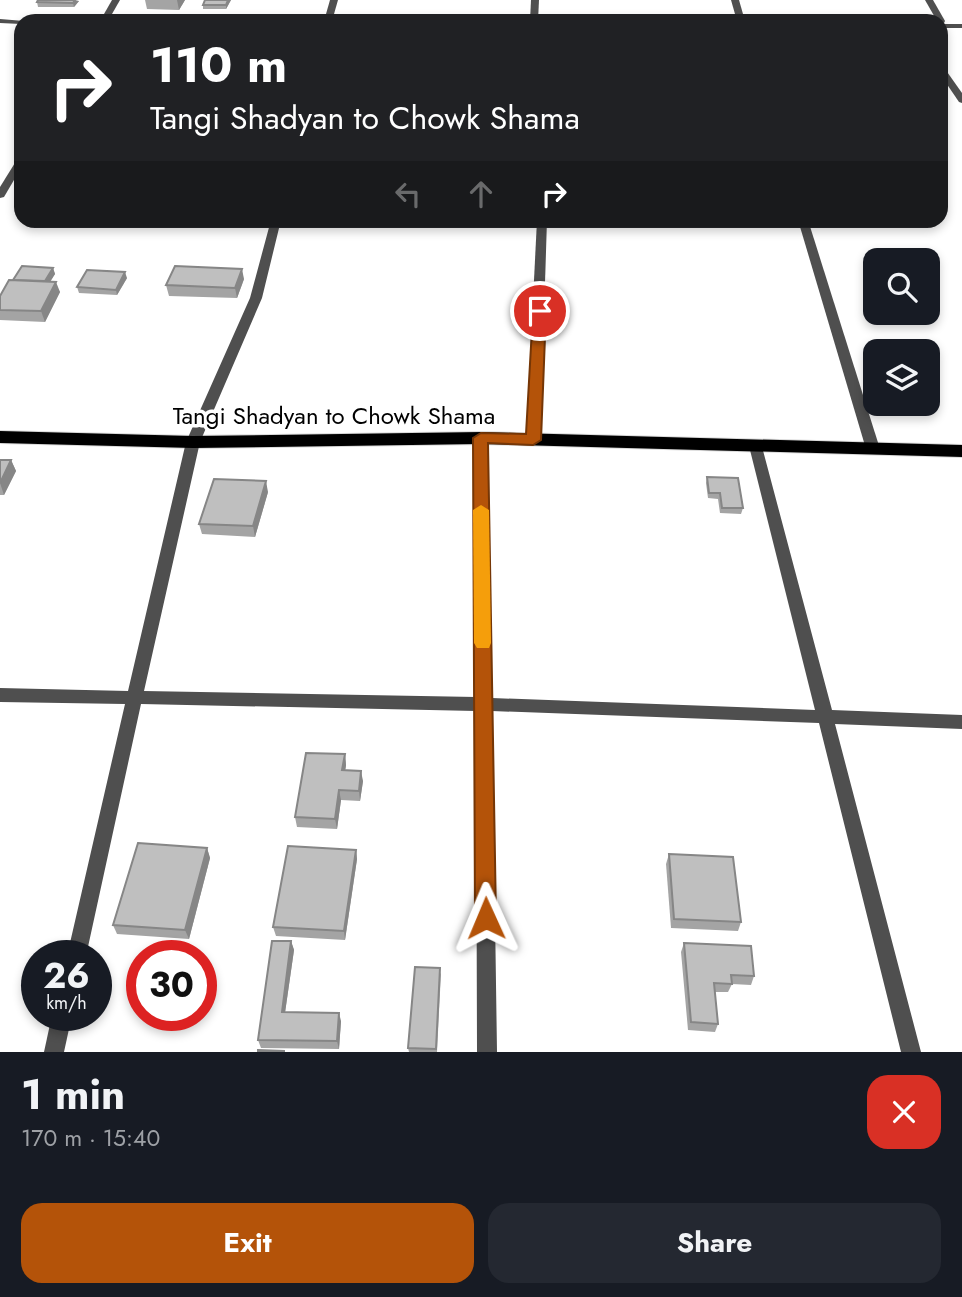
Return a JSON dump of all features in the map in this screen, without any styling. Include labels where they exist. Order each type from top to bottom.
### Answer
[{"type":"main road","name":"Tangi Shadyan to Chowk Shama","points":[[0,437],[193,442],[481,438],[962,451]]},
{"type":"street","points":[[948,80],[962,100]]},
{"type":"street","points":[[0,195],[14,172]]},
{"type":"street","points":[[80,940],[193,442],[256,298],[274,228]]},
{"type":"street","points":[[533,440],[542,228]]},
{"type":"street","points":[[805,228],[873,449]]},
{"type":"street","points":[[481,438],[487,1052]]},
{"type":"street","points":[[756,446],[911,1052]]},
{"type":"street","points":[[0,695],[483,704],[826,719],[962,722]]},
{"type":"street","points":[[54,1052],[59,1031]]},
{"type":"building","points":[[75,0],[73,3],[37,2]]},
{"type":"building","points":[[205,0],[228,0],[226,5],[203,5]]},
{"type":"building","points":[[22,266],[53,268],[45,281],[13,280]]},
{"type":"building","points":[[175,266],[242,269],[235,288],[166,285]]},
{"type":"building","points":[[87,270],[125,272],[116,290],[77,287]]},
{"type":"building","points":[[9,280],[56,282],[41,311],[0,310],[0,296]]},
{"type":"building","points":[[0,460],[11,460],[0,483]]},
{"type":"building","points":[[707,477],[738,478],[743,508],[722,508],[720,493],[709,493]]},
{"type":"building","points":[[214,479],[266,481],[253,526],[199,524]]},
{"type":"building","points":[[306,753],[345,754],[342,770],[361,771],[359,791],[339,790],[335,819],[295,817]]},
{"type":"building","points":[[138,843],[207,848],[185,930],[113,925]]},
{"type":"building","points":[[288,846],[356,850],[344,931],[273,927]]},
{"type":"building","points":[[669,854],[733,857],[741,922],[674,919]]},
{"type":"building","points":[[272,941],[291,941],[282,1012],[339,1013],[337,1041],[258,1040]]},
{"type":"building","points":[[684,943],[751,946],[754,976],[731,975],[732,984],[714,983],[718,1024],[691,1022]]},
{"type":"building","points":[[415,967],[440,968],[436,1049],[408,1048]]},
{"type":"building","points":[[284,1051],[284,1052],[258,1052]]},
{"type":"slow traffic","points":[[481,510],[483,643]]},
{"type":"route","points":[[486,918],[481,438],[533,440],[540,311]]}]
